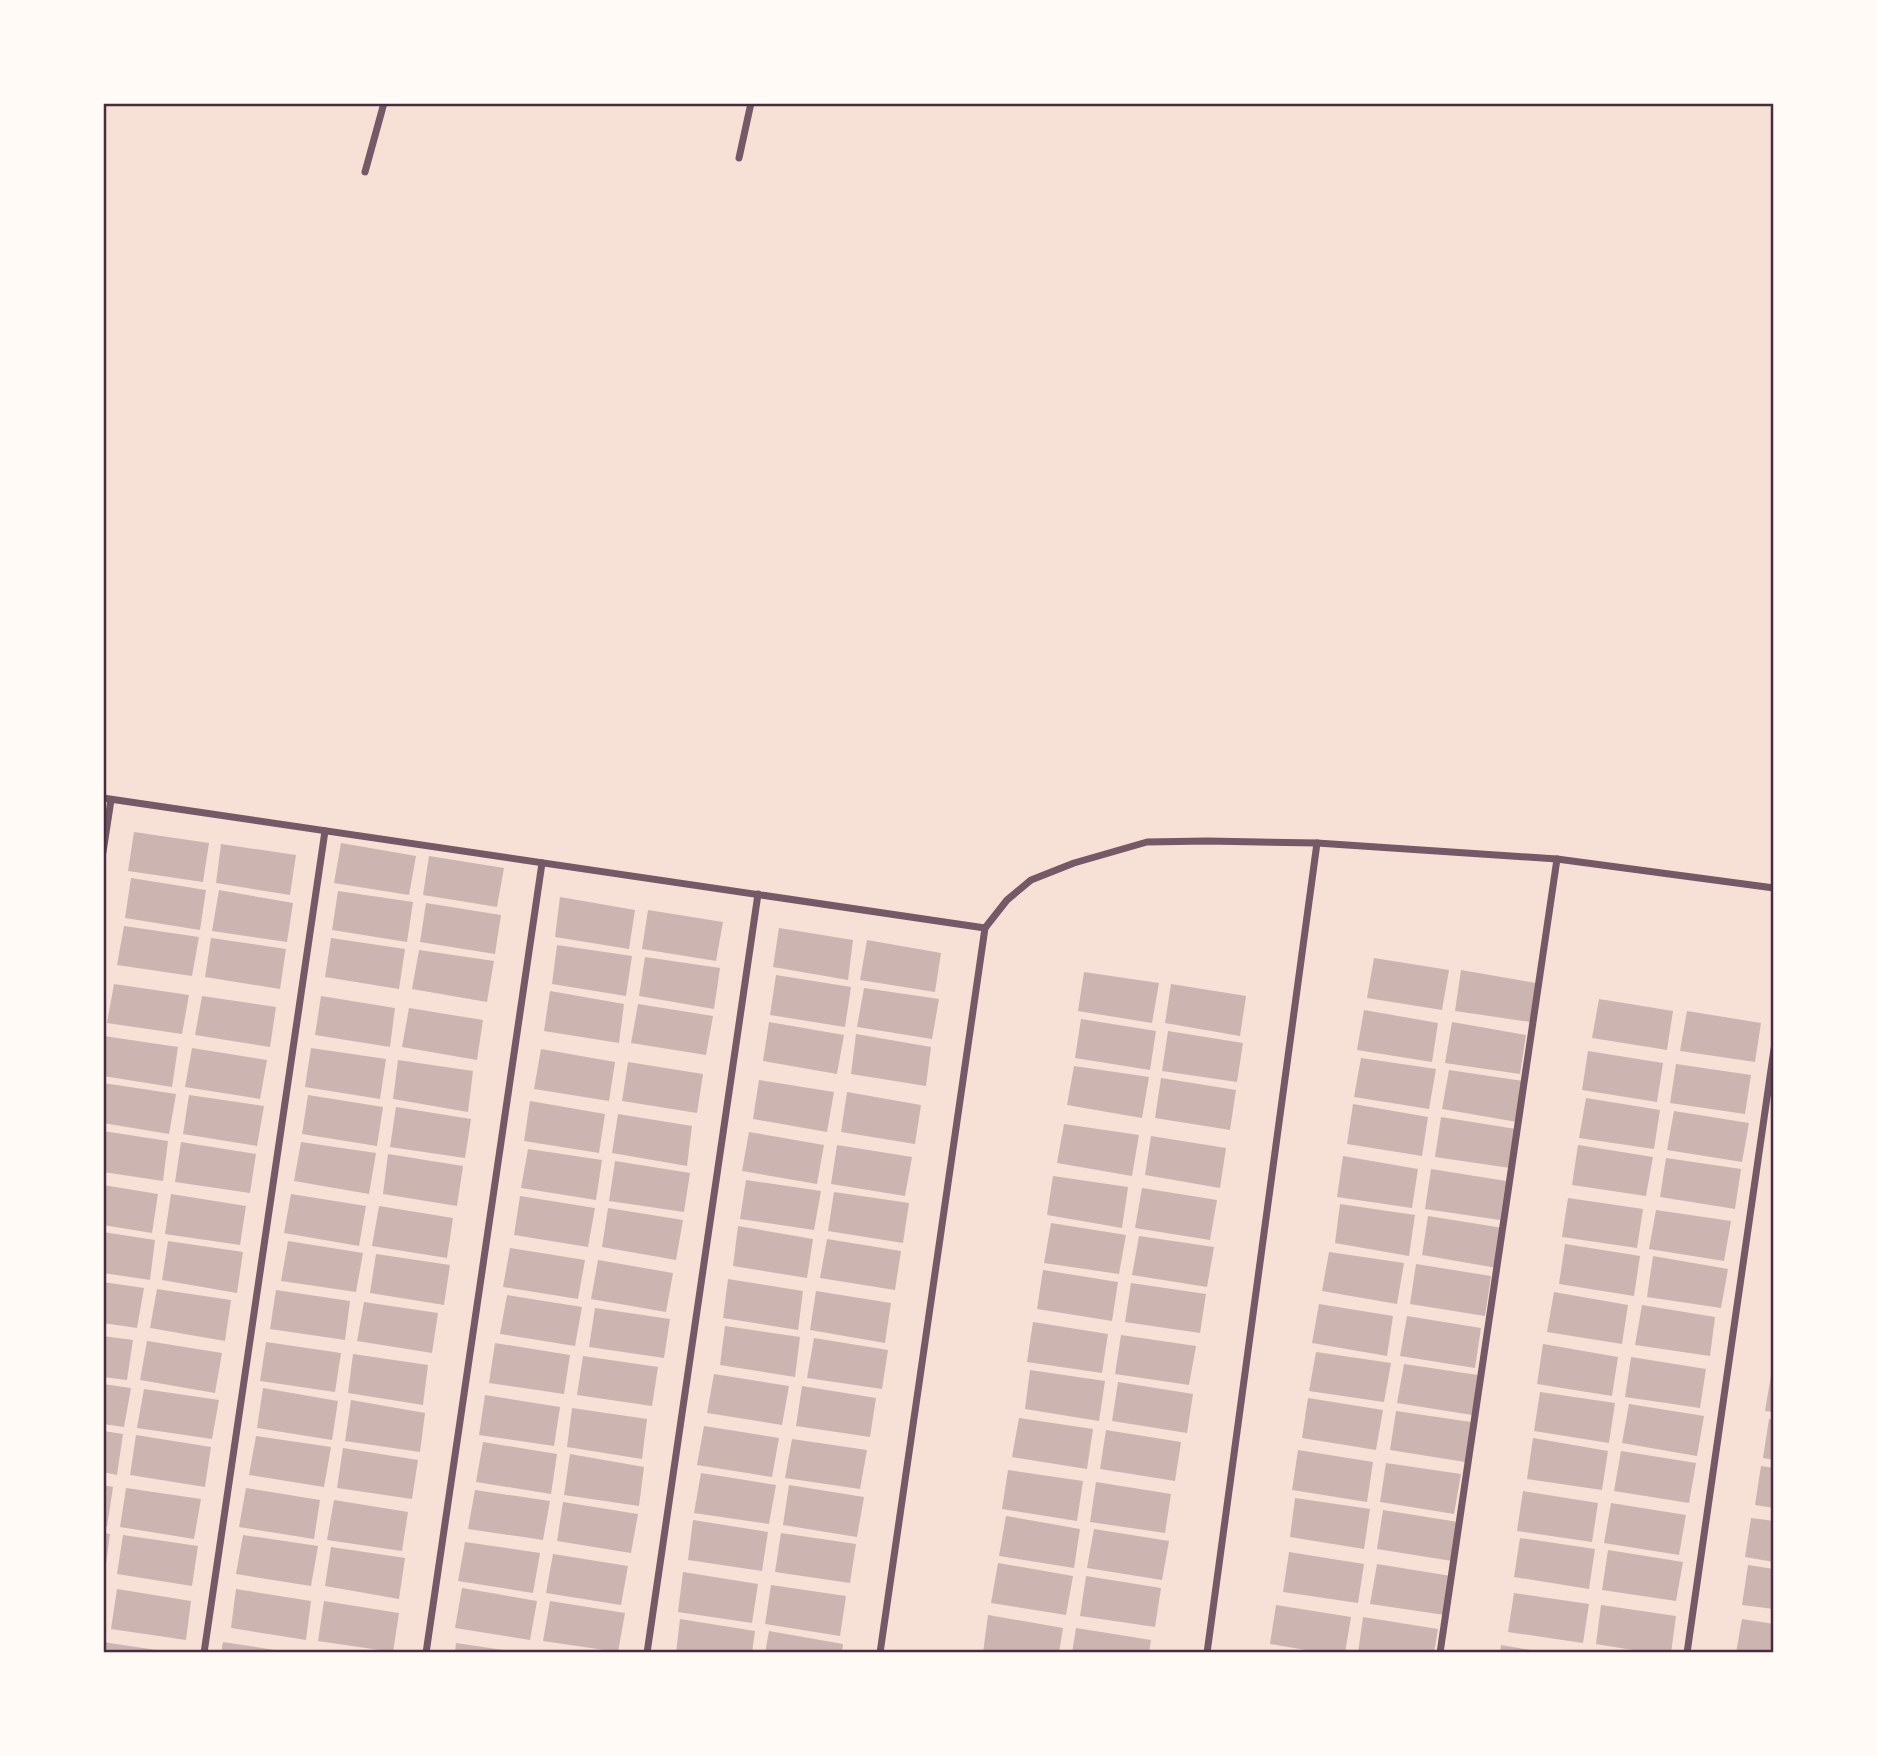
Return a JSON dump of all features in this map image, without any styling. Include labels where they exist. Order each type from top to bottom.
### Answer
[{"type":"street","points":[[365,172],[384,103]]},
{"type":"street","points":[[739,158],[751,103]]},
{"type":"street","points":[[103,852],[107,799],[985,928]]},
{"type":"street","points":[[204,1653],[325,831]]},
{"type":"street","points":[[880,1653],[985,928],[1007,900],[1031,880],[1073,863],[1147,842],[1207,841],[1317,843],[1557,859],[1774,888]]},
{"type":"street","points":[[1207,1653],[1317,843]]},
{"type":"street","points":[[1440,1653],[1557,859]]},
{"type":"street","points":[[426,1653],[542,863]]},
{"type":"street","points":[[647,1653],[758,894]]},
{"type":"street","points":[[1688,1653],[1774,1049]]},
{"type":"building","points":[[134,832],[209,843],[203,882],[128,871]]},
{"type":"building","points":[[341,843],[416,856],[409,895],[334,883]]},
{"type":"building","points":[[221,844],[296,855],[290,895],[216,883]]},
{"type":"building","points":[[429,856],[504,868],[497,907],[423,895]]},
{"type":"building","points":[[131,878],[206,890],[200,930],[125,918]]},
{"type":"building","points":[[219,890],[293,903],[287,942],[212,931]]},
{"type":"building","points":[[338,891],[413,902],[407,942],[332,930]]},
{"type":"building","points":[[560,897],[635,910],[629,949],[555,937]]},
{"type":"building","points":[[426,903],[501,915],[495,954],[420,942]]},
{"type":"building","points":[[648,910],[723,922],[716,961],[642,949]]},
{"type":"building","points":[[124,926],[199,937],[192,976],[117,965]]},
{"type":"building","points":[[779,928],[853,940],[848,980],[773,967]]},
{"type":"building","points":[[211,938],[286,949],[280,989],[205,977]]},
{"type":"building","points":[[331,938],[405,949],[399,989],[325,977]]},
{"type":"building","points":[[867,940],[941,953],[935,992],[860,980]]},
{"type":"building","points":[[557,945],[632,956],[626,996],[552,984]]},
{"type":"building","points":[[419,950],[494,961],[487,1002],[412,989]]},
{"type":"building","points":[[645,957],[720,968],[714,1009],[639,996]]},
{"type":"building","points":[[1374,958],[1449,970],[1442,1010],[1367,998]]},
{"type":"building","points":[[1461,970],[1536,983],[1530,1022],[1455,1011]]},
{"type":"building","points":[[1084,972],[1159,983],[1152,1023],[1078,1011]]},
{"type":"building","points":[[776,975],[851,987],[845,1027],[770,1015]]},
{"type":"building","points":[[114,984],[189,995],[182,1034],[107,1023]]},
{"type":"building","points":[[1171,984],[1246,996],[1240,1036],[1165,1023]]},
{"type":"building","points":[[864,988],[939,999],[932,1039],[857,1027]]},
{"type":"building","points":[[550,991],[624,1004],[619,1043],[544,1031]]},
{"type":"building","points":[[202,996],[276,1007],[270,1047],[195,1035]]},
{"type":"building","points":[[321,996],[395,1008],[390,1047],[315,1035]]},
{"type":"building","points":[[1599,999],[1673,1011],[1667,1050],[1592,1038]]},
{"type":"building","points":[[638,1004],[713,1016],[706,1055],[631,1043]]},
{"type":"building","points":[[409,1008],[483,1020],[477,1060],[402,1047]]},
{"type":"building","points":[[1364,1010],[1438,1023],[1432,1062],[1357,1050]]},
{"type":"building","points":[[1687,1011],[1761,1023],[1755,1062],[1680,1051]]},
{"type":"building","points":[[1081,1019],[1156,1031],[1150,1070],[1075,1058]]},
{"type":"building","points":[[769,1022],[844,1035],[837,1074],[763,1061]]},
{"type":"building","points":[[1452,1022],[1526,1035],[1520,1074],[1445,1063]]},
{"type":"building","points":[[1168,1031],[1243,1043],[1237,1082],[1162,1071]]},
{"type":"building","points":[[856,1034],[931,1047],[926,1086],[851,1074]]},
{"type":"building","points":[[104,1036],[178,1047],[172,1087],[103,1076]]},
{"type":"building","points":[[192,1048],[267,1060],[260,1099],[185,1087]]},
{"type":"building","points":[[311,1048],[386,1059],[380,1099],[305,1087]]},
{"type":"building","points":[[541,1049],[615,1062],[609,1101],[534,1089]]},
{"type":"building","points":[[1588,1051],[1663,1063],[1657,1102],[1582,1090]]},
{"type":"building","points":[[1361,1058],[1436,1069],[1429,1109],[1354,1097]]},
{"type":"building","points":[[398,1060],[473,1071],[468,1112],[393,1099]]},
{"type":"building","points":[[628,1062],[703,1074],[697,1113],[622,1101]]},
{"type":"building","points":[[1676,1064],[1751,1075],[1745,1114],[1670,1103]]},
{"type":"building","points":[[1074,1066],[1149,1077],[1142,1118],[1067,1105]]},
{"type":"building","points":[[1449,1070],[1523,1081],[1517,1122],[1442,1109]]},
{"type":"building","points":[[1161,1078],[1236,1090],[1230,1130],[1155,1118]]},
{"type":"building","points":[[759,1080],[834,1092],[827,1132],[753,1119]]},
{"type":"building","points":[[103,1083],[176,1094],[169,1134],[103,1123]]},
{"type":"building","points":[[847,1092],[921,1105],[915,1144],[841,1132]]},
{"type":"building","points":[[189,1095],[264,1106],[257,1146],[183,1134]]},
{"type":"building","points":[[308,1095],[383,1107],[377,1146],[302,1134]]},
{"type":"building","points":[[1586,1098],[1660,1110],[1654,1149],[1579,1138]]},
{"type":"building","points":[[530,1101],[605,1114],[599,1153],[524,1141]]},
{"type":"building","points":[[1353,1104],[1428,1117],[1422,1156],[1347,1144]]},
{"type":"building","points":[[396,1107],[471,1119],[465,1158],[390,1147]]},
{"type":"building","points":[[1674,1111],[1749,1123],[1742,1162],[1667,1150]]},
{"type":"building","points":[[618,1114],[692,1126],[687,1166],[612,1153]]},
{"type":"building","points":[[1441,1117],[1516,1129],[1510,1168],[1435,1157]]},
{"type":"building","points":[[1064,1124],[1139,1135],[1132,1176],[1057,1163]]},
{"type":"building","points":[[103,1131],[168,1141],[163,1181],[103,1172]]},
{"type":"building","points":[[749,1132],[824,1145],[817,1184],[742,1171]]},
{"type":"building","points":[[1151,1136],[1226,1148],[1220,1188],[1145,1175]]},
{"type":"building","points":[[181,1142],[256,1154],[250,1193],[175,1182]]},
{"type":"building","points":[[301,1142],[376,1153],[369,1194],[294,1181]]},
{"type":"building","points":[[837,1145],[912,1157],[905,1196],[831,1184]]},
{"type":"building","points":[[1578,1145],[1653,1157],[1646,1196],[1572,1185]]},
{"type":"building","points":[[528,1149],[602,1160],[596,1200],[521,1188]]},
{"type":"building","points":[[388,1154],[463,1166],[457,1206],[383,1194]]},
{"type":"building","points":[[1343,1156],[1418,1169],[1412,1208],[1337,1197]]},
{"type":"building","points":[[1666,1158],[1741,1169],[1735,1209],[1660,1197]]},
{"type":"building","points":[[615,1161],[690,1173],[684,1212],[609,1201]]},
{"type":"building","points":[[1431,1169],[1506,1181],[1500,1220],[1425,1209]]},
{"type":"building","points":[[1053,1176],[1128,1187],[1122,1228],[1047,1215]]},
{"type":"building","points":[[746,1180],[821,1191],[814,1230],[740,1219]]},
{"type":"building","points":[[103,1185],[158,1194],[152,1233],[103,1225]]},
{"type":"building","points":[[1142,1188],[1217,1200],[1210,1240],[1135,1228]]},
{"type":"building","points":[[834,1192],[909,1203],[903,1243],[828,1231]]},
{"type":"building","points":[[171,1194],[246,1206],[240,1245],[165,1234]]},
{"type":"building","points":[[291,1194],[366,1206],[359,1246],[284,1233]]},
{"type":"building","points":[[520,1196],[595,1208],[588,1247],[514,1235]]},
{"type":"building","points":[[1568,1198],[1643,1209],[1637,1248],[1562,1237]]},
{"type":"building","points":[[1340,1204],[1415,1215],[1409,1256],[1335,1243]]},
{"type":"building","points":[[379,1206],[453,1218],[447,1258],[372,1246]]},
{"type":"building","points":[[608,1208],[683,1220],[676,1260],[602,1247]]},
{"type":"building","points":[[1656,1210],[1731,1221],[1724,1261],[1649,1249]]},
{"type":"building","points":[[1428,1216],[1503,1228],[1497,1268],[1422,1255]]},
{"type":"building","points":[[1051,1223],[1126,1235],[1119,1274],[1044,1263]]},
{"type":"building","points":[[738,1226],[813,1239],[807,1278],[733,1266]]},
{"type":"building","points":[[103,1232],[155,1240],[150,1280],[103,1273]]},
{"type":"building","points":[[1139,1236],[1214,1247],[1207,1287],[1132,1275]]},
{"type":"building","points":[[827,1239],[901,1251],[895,1290],[820,1278]]},
{"type":"building","points":[[168,1241],[243,1252],[237,1293],[162,1280]]},
{"type":"building","points":[[288,1241],[363,1253],[356,1292],[281,1281]]},
{"type":"building","points":[[1565,1244],[1640,1256],[1634,1296],[1559,1284]]},
{"type":"building","points":[[510,1248],[585,1260],[578,1299],[503,1287]]},
{"type":"building","points":[[1329,1252],[1404,1263],[1397,1304],[1322,1291]]},
{"type":"building","points":[[376,1254],[450,1265],[444,1305],[370,1293]]},
{"type":"building","points":[[1653,1256],[1728,1269],[1721,1308],[1647,1297]]},
{"type":"building","points":[[598,1260],[673,1273],[666,1312],[591,1299]]},
{"type":"building","points":[[1416,1264],[1491,1276],[1485,1316],[1410,1304]]},
{"type":"building","points":[[1043,1270],[1118,1282],[1112,1321],[1037,1309]]},
{"type":"building","points":[[728,1279],[803,1291],[798,1330],[723,1318]]},
{"type":"building","points":[[103,1282],[144,1288],[137,1328],[103,1323]]},
{"type":"building","points":[[1131,1283],[1206,1294],[1200,1333],[1125,1322]]},
{"type":"building","points":[[157,1289],[231,1300],[225,1341],[150,1328]]},
{"type":"building","points":[[276,1290],[350,1301],[345,1340],[270,1329]]},
{"type":"building","points":[[816,1291],[891,1303],[885,1343],[810,1330]]},
{"type":"building","points":[[1554,1292],[1628,1305],[1622,1344],[1547,1332]]},
{"type":"building","points":[[507,1295],[582,1307],[575,1346],[500,1334]]},
{"type":"building","points":[[364,1302],[438,1313],[432,1353],[357,1341]]},
{"type":"building","points":[[1319,1304],[1393,1316],[1387,1356],[1312,1343]]},
{"type":"building","points":[[1642,1305],[1715,1317],[1710,1356],[1635,1345]]},
{"type":"building","points":[[595,1308],[670,1319],[664,1358],[589,1347]]},
{"type":"building","points":[[1407,1316],[1481,1328],[1475,1368],[1400,1356]]},
{"type":"building","points":[[1033,1322],[1108,1334],[1102,1373],[1027,1362]]},
{"type":"building","points":[[725,1326],[800,1337],[795,1377],[720,1365]]},
{"type":"building","points":[[1121,1335],[1196,1346],[1189,1385],[1115,1374]]},
{"type":"building","points":[[103,1336],[133,1340],[127,1380],[103,1377]]},
{"type":"building","points":[[814,1338],[888,1350],[882,1389],[807,1378]]},
{"type":"building","points":[[147,1341],[222,1353],[215,1393],[140,1380]]},
{"type":"building","points":[[266,1342],[341,1353],[335,1392],[260,1381]]},
{"type":"building","points":[[495,1343],[570,1355],[564,1394],[489,1383]]},
{"type":"building","points":[[1543,1344],[1618,1357],[1612,1396],[1537,1384]]},
{"type":"building","points":[[1316,1352],[1391,1363],[1384,1402],[1309,1391]]},
{"type":"building","points":[[353,1354],[428,1365],[423,1405],[348,1393]]},
{"type":"building","points":[[583,1356],[658,1367],[652,1406],[577,1395]]},
{"type":"building","points":[[1631,1357],[1706,1369],[1700,1408],[1625,1397]]},
{"type":"building","points":[[1404,1364],[1478,1375],[1472,1415],[1397,1403]]},
{"type":"building","points":[[1774,1369],[1774,1412],[1765,1411]]},
{"type":"building","points":[[1030,1370],[1105,1381],[1099,1421],[1025,1409]]},
{"type":"building","points":[[714,1374],[789,1386],[782,1425],[707,1413]]},
{"type":"building","points":[[1118,1382],[1193,1394],[1187,1433],[1112,1421]]},
{"type":"building","points":[[103,1384],[131,1388],[124,1427],[103,1424]]},
{"type":"building","points":[[802,1386],[876,1398],[870,1437],[796,1426]]},
{"type":"building","points":[[263,1388],[338,1401],[332,1440],[257,1428]]},
{"type":"building","points":[[144,1389],[219,1400],[212,1439],[137,1428]]},
{"type":"building","points":[[1540,1392],[1615,1403],[1609,1443],[1534,1431]]},
{"type":"building","points":[[485,1395],[560,1407],[554,1446],[479,1435]]},
{"type":"building","points":[[1308,1398],[1383,1410],[1376,1450],[1302,1438]]},
{"type":"building","points":[[351,1400],[425,1413],[420,1452],[345,1441]]},
{"type":"building","points":[[1629,1404],[1704,1416],[1697,1456],[1622,1443]]},
{"type":"building","points":[[572,1408],[647,1419],[642,1459],[567,1447]]},
{"type":"building","points":[[1396,1411],[1471,1422],[1465,1462],[1390,1450]]},
{"type":"building","points":[[1019,1418],[1093,1429],[1087,1469],[1012,1457]]},
{"type":"building","points":[[1769,1419],[1774,1420],[1774,1460],[1763,1458]]},
{"type":"building","points":[[704,1426],[779,1438],[772,1477],[697,1465]]},
{"type":"building","points":[[1106,1430],[1181,1442],[1175,1481],[1100,1469]]},
{"type":"building","points":[[103,1431],[123,1434],[117,1475],[103,1472]]},
{"type":"building","points":[[136,1435],[211,1447],[205,1487],[130,1475]]},
{"type":"building","points":[[256,1436],[331,1447],[324,1487],[249,1475]]},
{"type":"building","points":[[1533,1438],[1608,1451],[1602,1490],[1527,1479]]},
{"type":"building","points":[[792,1439],[867,1450],[860,1489],[785,1478]]},
{"type":"building","points":[[483,1442],[557,1454],[551,1494],[476,1482]]},
{"type":"building","points":[[343,1448],[418,1460],[412,1499],[337,1488]]},
{"type":"building","points":[[1298,1450],[1373,1462],[1367,1502],[1292,1490]]},
{"type":"building","points":[[1621,1451],[1696,1463],[1689,1503],[1614,1491]]},
{"type":"building","points":[[570,1454],[644,1467],[639,1506],[564,1495]]},
{"type":"building","points":[[1386,1463],[1461,1474],[1454,1514],[1380,1502]]},
{"type":"building","points":[[1761,1466],[1774,1468],[1774,1508],[1755,1505]]},
{"type":"building","points":[[1008,1470],[1083,1481],[1077,1521],[1002,1509]]},
{"type":"building","points":[[701,1473],[776,1485],[769,1524],[694,1513]]},
{"type":"building","points":[[1096,1482],[1171,1494],[1165,1533],[1090,1522]]},
{"type":"building","points":[[103,1485],[113,1487],[107,1527],[103,1526]]},
{"type":"building","points":[[789,1485],[864,1497],[857,1537],[783,1525]]},
{"type":"building","points":[[126,1488],[201,1499],[194,1539],[120,1527]]},
{"type":"building","points":[[246,1488],[320,1500],[314,1539],[239,1527]]},
{"type":"building","points":[[475,1490],[550,1501],[543,1540],[468,1529]]},
{"type":"building","points":[[1523,1491],[1598,1503],[1592,1542],[1517,1531]]},
{"type":"building","points":[[1295,1498],[1370,1509],[1364,1549],[1290,1537]]},
{"type":"building","points":[[334,1500],[408,1512],[402,1551],[327,1540]]},
{"type":"building","points":[[563,1502],[638,1514],[631,1553],[557,1541]]},
{"type":"building","points":[[1611,1503],[1686,1515],[1679,1555],[1604,1543]]},
{"type":"building","points":[[1383,1510],[1458,1522],[1452,1561],[1377,1549]]},
{"type":"building","points":[[1006,1516],[1080,1529],[1074,1568],[999,1556]]},
{"type":"building","points":[[1751,1518],[1774,1521],[1774,1562],[1745,1557]]},
{"type":"building","points":[[693,1520],[768,1532],[762,1571],[688,1560]]},
{"type":"building","points":[[1094,1529],[1169,1541],[1162,1580],[1087,1568]]},
{"type":"building","points":[[103,1533],[110,1534],[105,1571],[103,1571]]},
{"type":"building","points":[[781,1533],[856,1544],[850,1583],[775,1572]]},
{"type":"building","points":[[123,1535],[198,1546],[192,1586],[117,1574]]},
{"type":"building","points":[[243,1535],[318,1546],[311,1586],[236,1574]]},
{"type":"building","points":[[1520,1538],[1595,1549],[1589,1589],[1514,1577]]},
{"type":"building","points":[[465,1542],[540,1553],[533,1593],[458,1581]]},
{"type":"building","points":[[331,1547],[405,1558],[399,1599],[325,1586]]},
{"type":"building","points":[[1608,1550],[1683,1562],[1676,1601],[1602,1590]]},
{"type":"building","points":[[1289,1552],[1364,1564],[1358,1603],[1283,1592]]},
{"type":"building","points":[[553,1554],[628,1566],[621,1605],[546,1593]]},
{"type":"building","points":[[998,1563],[1073,1576],[1066,1615],[991,1603]]},
{"type":"building","points":[[1377,1564],[1451,1576],[1445,1615],[1370,1604]]},
{"type":"building","points":[[1748,1565],[1774,1569],[1774,1609],[1742,1605]]},
{"type":"building","points":[[683,1572],[758,1584],[752,1623],[678,1612]]},
{"type":"building","points":[[1086,1576],[1161,1588],[1155,1627],[1080,1616]]},
{"type":"building","points":[[771,1585],[846,1596],[840,1636],[765,1624]]},
{"type":"building","points":[[462,1588],[537,1601],[530,1640],[455,1628]]},
{"type":"building","points":[[117,1589],[191,1601],[186,1640],[111,1629]]},
{"type":"building","points":[[236,1589],[311,1601],[306,1640],[231,1628]]},
{"type":"building","points":[[1514,1593],[1589,1604],[1583,1643],[1508,1632]]},
{"type":"building","points":[[324,1601],[399,1613],[393,1652],[318,1641]]},
{"type":"building","points":[[550,1601],[625,1613],[618,1652],[543,1641]]},
{"type":"building","points":[[1276,1605],[1351,1617],[1345,1653],[1324,1653],[1270,1644]]},
{"type":"building","points":[[1601,1605],[1676,1616],[1671,1653],[1651,1653],[1596,1644]]},
{"type":"building","points":[[988,1615],[1063,1628],[1059,1653],[983,1653]]},
{"type":"building","points":[[1363,1617],[1438,1629],[1434,1653],[1358,1653]]},
{"type":"building","points":[[680,1619],[755,1631],[752,1653],[676,1653]]},
{"type":"building","points":[[1742,1619],[1774,1624],[1774,1653],[1736,1653]]},
{"type":"building","points":[[1076,1628],[1151,1640],[1149,1653],[1072,1653]]},
{"type":"building","points":[[769,1631],[843,1644],[842,1653],[765,1653]]},
{"type":"building","points":[[103,1642],[163,1651],[163,1653],[103,1653]]},
{"type":"building","points":[[223,1642],[281,1651],[281,1653],[221,1653]]},
{"type":"building","points":[[456,1643],[510,1651],[510,1653],[455,1653]]},
{"type":"building","points":[[1501,1645],[1537,1651],[1537,1653],[1500,1653]]}]
